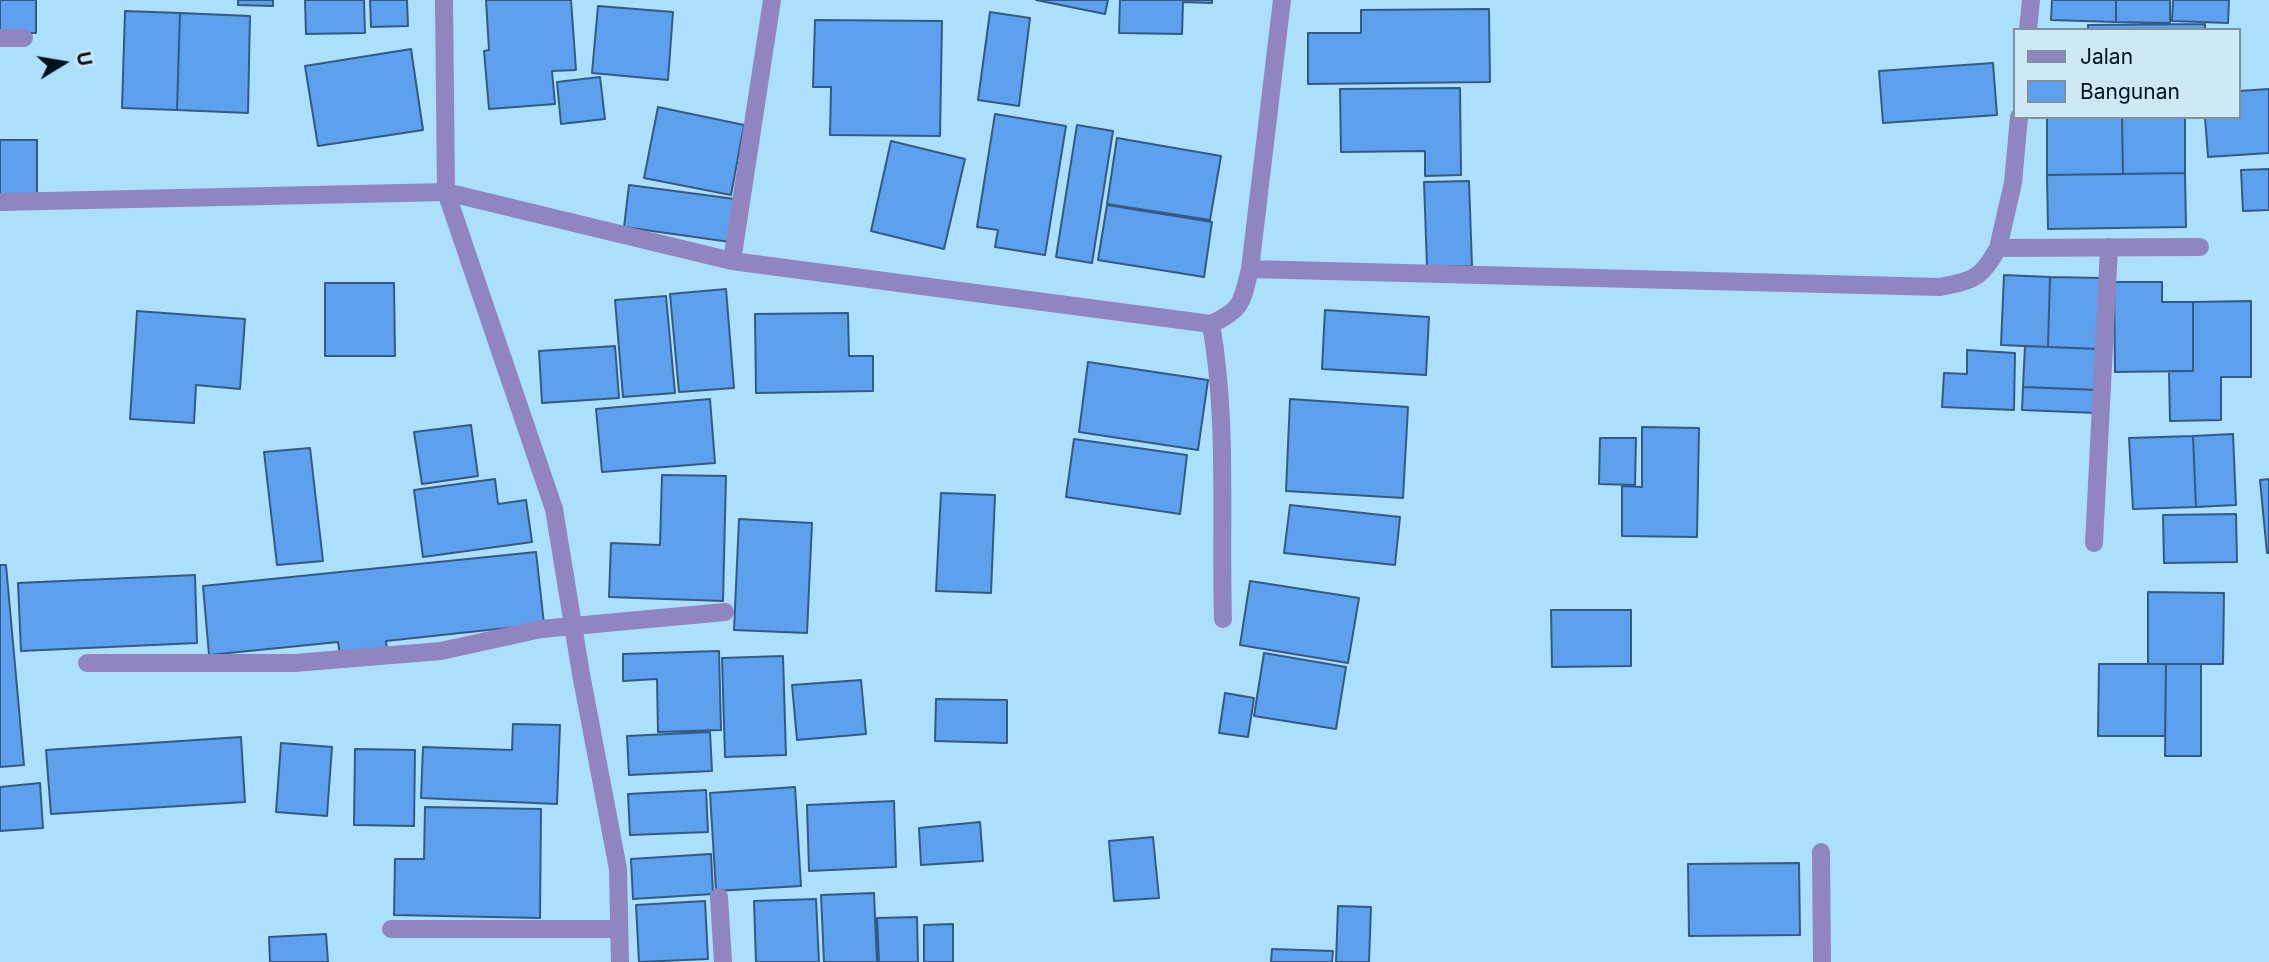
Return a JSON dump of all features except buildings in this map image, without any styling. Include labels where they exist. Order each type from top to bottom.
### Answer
[{"type":"street","points":[[444,0],[446,192],[554,509],[618,869],[620,962]]},
{"type":"street","points":[[732,261],[772,0]]},
{"type":"street","points":[[0,202],[446,192],[732,261],[1211,324],[1230,315],[1242,304],[1250,269],[1282,0]]},
{"type":"street","points":[[2028,28],[2031,0]]},
{"type":"street","points":[[0,38],[24,38]]},
{"type":"street","points":[[1250,269],[1940,287],[1964,282],[1984,272],[1998,248],[2013,184],[2020,119]]},
{"type":"street","points":[[2094,542],[2109,247]]},
{"type":"street","points":[[1998,248],[2200,247]]},
{"type":"street","points":[[1211,324],[1217,360],[1220,416],[1223,619]]},
{"type":"street","points":[[87,663],[294,663],[441,651],[575,624],[725,612]]},
{"type":"street","points":[[1821,852],[1822,962]]},
{"type":"street","points":[[719,897],[723,962]]},
{"type":"street","points":[[391,929],[620,929]]}]
